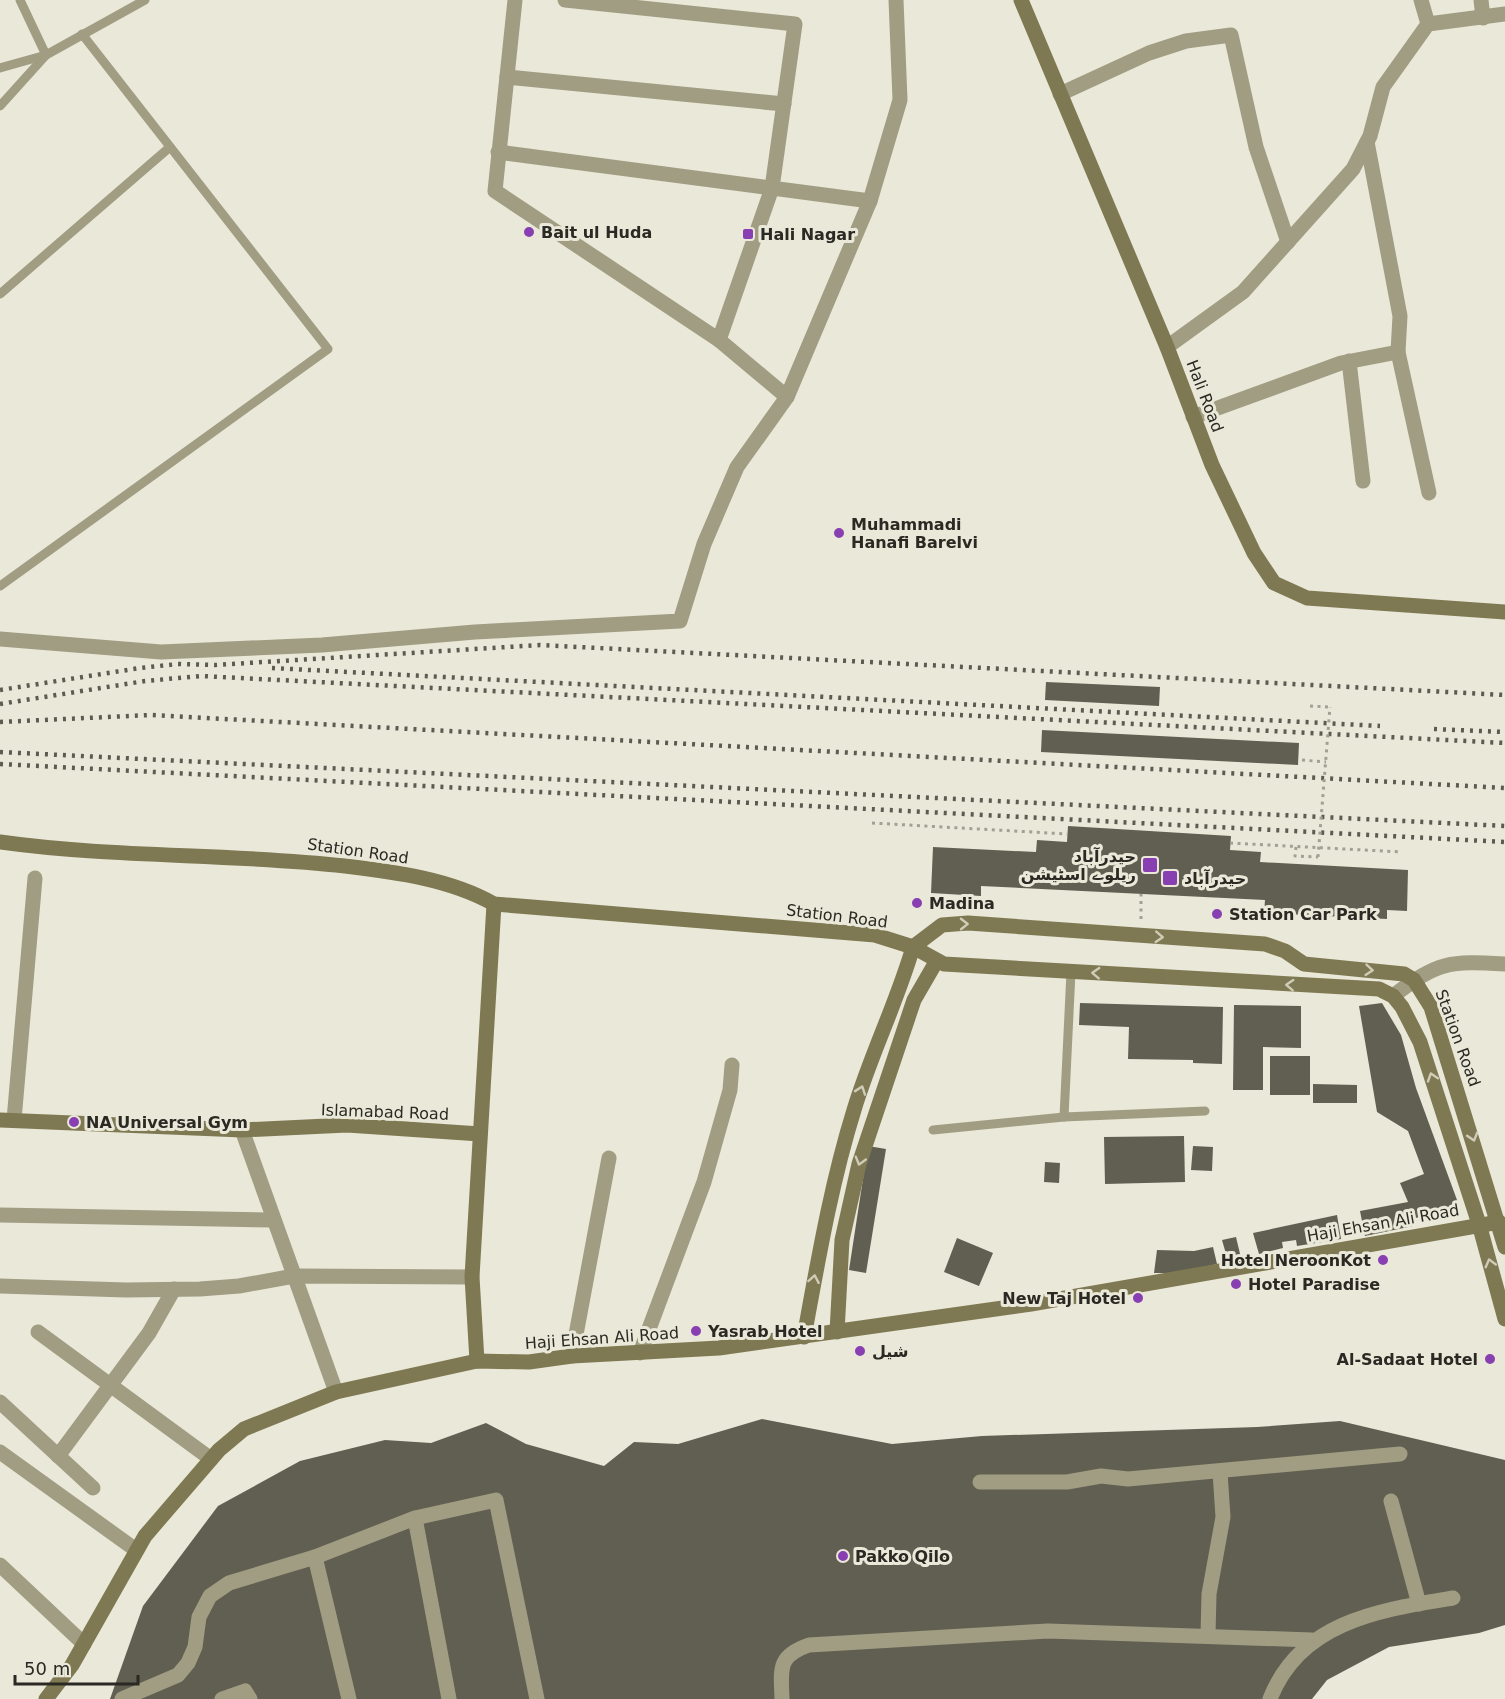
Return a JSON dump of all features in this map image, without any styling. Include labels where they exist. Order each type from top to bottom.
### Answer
[{"type":"street","points":[[515,0],[495,190],[719,340],[787,397]]},
{"type":"street","points":[[566,0],[795,24],[772,188],[719,340]]},
{"type":"street","points":[[0,639],[161,652],[322,645],[475,632],[680,621],[704,544],[737,467],[787,397],[870,201],[900,100],[896,0]]},
{"type":"street","name":"Hali Road","points":[[1021,0],[1167,347],[1192,417],[1254,553],[1274,583],[1307,598],[1505,612]]},
{"type":"street","points":[[1421,0],[1428,24]]},
{"type":"street","points":[[1481,0],[1483,18]]},
{"type":"street","points":[[1167,347],[1243,292],[1353,169],[1367,142],[1383,87],[1428,24],[1505,14]]},
{"type":"street","points":[[1060,94],[1149,53],[1186,41],[1231,35],[1256,147],[1288,242]]},
{"type":"street","points":[[507,77],[784,105]]},
{"type":"street","points":[[1367,142],[1400,316],[1398,352],[1429,493]]},
{"type":"street","points":[[498,152],[870,201]]},
{"type":"street","points":[[1192,417],[1349,361],[1398,352]]},
{"type":"street","points":[[1349,361],[1364,481]]},
{"type":"street","name":"Station Road","points":[[0,842],[46,848],[306,862],[381,870],[472,891],[494,904],[875,935],[913,946],[942,925],[968,923],[1265,944],[1285,951],[1304,964],[1404,974],[1414,980],[1431,1007],[1505,1247]]},
{"type":"street","points":[[7,1120],[35,878]]},
{"type":"street","points":[[477,1362],[472,1277],[494,904]]},
{"type":"street","points":[[804,1337],[823,1232],[854,1110],[882,1030],[901,988],[913,946],[936,962],[944,964],[1379,989],[1393,996],[1402,1006],[1420,1042],[1479,1224],[1505,1320]]},
{"type":"street","points":[[837,1332],[842,1240],[859,1164],[914,1000],[936,962]]},
{"type":"street","points":[[1393,996],[1431,968],[1463,962],[1505,964]]},
{"type":"street","points":[[640,1353],[704,1182],[730,1090],[732,1065]]},
{"type":"street","name":"Islamabad Road","points":[[7,1120],[242,1130],[347,1125],[480,1134]]},
{"type":"street","points":[[242,1130],[336,1392]]},
{"type":"street","points":[[572,1356],[609,1158]]},
{"type":"street","points":[[0,1215],[274,1220]]},
{"type":"street","name":"Haji Ehsan Ali Road","points":[[46,1699],[84,1644],[136,1550],[211,1459],[244,1429],[336,1392],[477,1362],[529,1362],[572,1356],[719,1348],[804,1337],[1132,1289],[1499,1222]]},
{"type":"street","points":[[0,1286],[174,1289],[239,1286],[294,1276],[472,1277]]},
{"type":"street","points":[[58,1456],[149,1333],[174,1289]]},
{"type":"street","points":[[38,1332],[211,1459]]},
{"type":"street","points":[[0,1402],[93,1488]]},
{"type":"street","points":[[0,1452],[136,1550]]},
{"type":"street","points":[[980,1482],[1067,1482],[1101,1476],[1128,1479],[1400,1454]]},
{"type":"street","points":[[1208,1635],[1209,1594],[1223,1517],[1220,1472]]},
{"type":"street","points":[[122,1699],[178,1675],[188,1663],[195,1647],[199,1617],[210,1596],[229,1583],[315,1557],[416,1518],[498,1501],[537,1699]]},
{"type":"street","points":[[1391,1502],[1419,1604]]},
{"type":"street","points":[[416,1518],[450,1699]]},
{"type":"street","points":[[315,1557],[349,1699]]},
{"type":"street","points":[[0,1564],[84,1644]]},
{"type":"street","points":[[1270,1699],[1292,1661],[1312,1640],[1366,1616],[1453,1598]]},
{"type":"street","points":[[782,1699],[781,1671],[784,1659],[792,1651],[809,1645],[1048,1632],[1208,1635],[1312,1640]]},
{"type":"street","points":[[222,1699],[248,1695]]},
{"type":"lane","points":[[20,0],[46,55]]},
{"type":"lane","points":[[0,68],[46,55],[145,0]]},
{"type":"lane","points":[[0,586],[328,349],[82,34]]},
{"type":"lane","points":[[0,106],[46,55]]},
{"type":"lane","points":[[0,294],[170,147]]},
{"type":"lane","points":[[1064,1117],[1071,972]]},
{"type":"lane","points":[[933,1130],[1064,1117],[1205,1111]]},
{"type":"path","points":[[1296,846],[1295,856],[1318,857],[1330,706],[1310,706]]},
{"type":"path","points":[[1302,760],[1326,762]]},
{"type":"path","points":[[872,824],[1067,834]]},
{"type":"path","points":[[1230,843],[1402,852]]},
{"type":"path","points":[[1141,894],[1141,936]]},
{"type":"building","points":[[1046,682],[1160,687],[1159,706],[1045,700]]},
{"type":"building","points":[[1042,730],[1299,743],[1298,765],[1041,752]]},
{"type":"building","name":"حیدرآباد","points":[[1068,826],[1231,836],[1230,850],[1261,852],[1260,862],[1408,870],[1407,911],[1387,910],[1387,919],[1264,913],[1265,900],[981,886],[981,896],[931,893],[933,847],[1036,852],[1037,840],[1067,842]]},
{"type":"building","points":[[1080,1003],[1223,1007],[1222,1064],[1193,1063],[1193,1060],[1128,1059],[1129,1027],[1079,1025]]},
{"type":"building","points":[[1382,1003],[1401,1035],[1416,1088],[1457,1200],[1455,1209],[1411,1219],[1413,1226],[1365,1236],[1360,1211],[1408,1202],[1400,1183],[1424,1174],[1408,1131],[1377,1112],[1359,1006]]},
{"type":"building","points":[[1234,1005],[1301,1006],[1301,1048],[1263,1047],[1263,1090],[1233,1090]]},
{"type":"building","points":[[1270,1056],[1310,1056],[1310,1095],[1270,1095]]},
{"type":"building","points":[[1313,1084],[1357,1085],[1357,1103],[1313,1103]]},
{"type":"building","points":[[1184,1136],[1185,1182],[1105,1184],[1104,1137]]},
{"type":"building","points":[[868,1146],[886,1149],[866,1273],[849,1270]]},
{"type":"building","points":[[1193,1146],[1213,1147],[1212,1171],[1191,1170]]},
{"type":"building","points":[[1045,1162],[1060,1163],[1059,1183],[1044,1182]]},
{"type":"building","points":[[1337,1215],[1341,1239],[1297,1246],[1296,1240],[1282,1242],[1283,1248],[1259,1254],[1253,1233]]},
{"type":"building","points":[[1236,1237],[1241,1258],[1228,1261],[1222,1240]]},
{"type":"building","points":[[957,1238],[993,1253],[979,1286],[944,1272]]},
{"type":"building","points":[[1213,1247],[1217,1264],[1179,1273],[1154,1273],[1157,1250],[1194,1251]]},
{"type":"building","name":"Pakko Qilo","points":[[762,1419],[892,1444],[982,1436],[1257,1427],[1340,1421],[1505,1460],[1505,1625],[1479,1633],[1389,1647],[1327,1680],[1312,1699],[110,1699],[143,1606],[218,1506],[300,1461],[385,1440],[431,1443],[486,1423],[526,1444],[604,1466],[634,1442],[678,1444]]},
{"type":"railway","points":[[0,690],[178,664],[215,665],[540,645],[1505,695]]},
{"type":"railway","points":[[272,668],[1380,726]]},
{"type":"railway","points":[[0,704],[145,681],[201,676],[1505,743]]},
{"type":"railway","points":[[0,722],[151,715],[1505,788]]},
{"type":"railway","points":[[1434,729],[1505,732]]},
{"type":"railway","points":[[0,752],[1505,826]]},
{"type":"railway","points":[[0,764],[1505,842]]},
{"type":"place","name":"Bait ul Huda","points":[[529,232]]},
{"type":"place","name":"Hali Nagar","points":[[748,234]]},
{"type":"place","name":"Muhammadi Hanafi Barelvi","points":[[839,533]]},
{"type":"place","name":"حیدرآباد ریلوے اسٹیشن","points":[[1150,865]]},
{"type":"place","name":"حیدرآباد","points":[[1170,878]]},
{"type":"place","name":"Madina","points":[[917,903]]},
{"type":"place","name":"Station Car Park","points":[[1217,914]]},
{"type":"place","name":"NA Universal Gym","points":[[74,1122]]},
{"type":"place","name":"Hotel NeroonKot","points":[[1383,1260]]},
{"type":"place","name":"Hotel Paradise","points":[[1236,1284]]},
{"type":"place","name":"New Taj Hotel","points":[[1138,1298]]},
{"type":"place","name":"Yasrab Hotel","points":[[696,1331]]},
{"type":"place","name":"شیل","points":[[860,1351]]},
{"type":"place","name":"Al-Sadaat Hotel","points":[[1490,1359]]},
{"type":"place","name":"Pakko Qilo","points":[[843,1556]]}]
